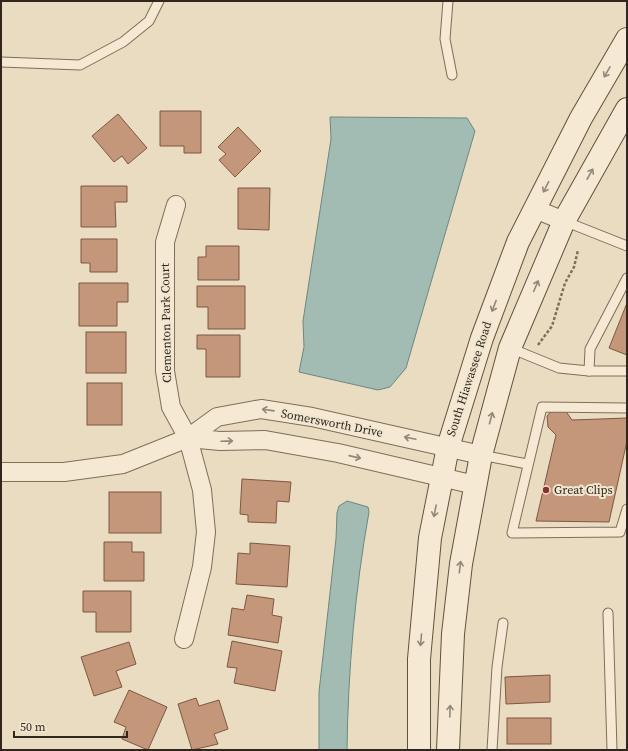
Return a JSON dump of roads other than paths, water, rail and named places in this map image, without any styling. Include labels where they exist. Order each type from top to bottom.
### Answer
[{"type":"street","name":"South Hiawassee Road","points":[[419,750],[419,659],[430,538],[448,447],[482,338],[518,242],[581,118],[627,39]]},
{"type":"street","points":[[448,750],[453,634],[460,564],[481,455],[510,348],[564,221],[627,109]]},
{"type":"street","name":"Clementon Park Court","points":[[176,205],[165,242],[165,371],[171,407],[188,438],[202,490],[206,532],[202,566],[184,639]]},
{"type":"street","points":[[535,209],[564,221]]},
{"type":"street","name":"Somersworth Drive","points":[[1,472],[64,472],[123,464],[188,438],[217,417],[261,409],[312,417],[481,455]]},
{"type":"street","name":"Somersworth Drive","points":[[188,438],[220,441],[265,440],[338,453],[475,485]]},
{"type":"lane","points":[[1,62],[80,65],[123,42],[149,21],[159,1]]},
{"type":"lane","points":[[448,1],[444,39],[452,75]]},
{"type":"lane","points":[[564,221],[627,246]]},
{"type":"lane","points":[[589,371],[590,349],[627,278]]},
{"type":"lane","points":[[510,348],[559,368],[589,371],[627,371]]},
{"type":"lane","points":[[627,408],[542,407],[527,464],[512,533],[620,532],[627,509]]},
{"type":"lane","points":[[481,455],[527,464]]},
{"type":"lane","points":[[608,613],[612,750]]},
{"type":"lane","points":[[492,750],[496,667],[503,623]]},
{"type":"water","points":[[330,117],[467,118],[475,131],[406,368],[390,387],[378,390],[299,372],[304,347],[303,321],[331,139]]},
{"type":"water","points":[[347,501],[368,507],[369,512],[353,631],[347,750],[319,750],[319,692],[336,539],[337,513],[339,506]]},
{"type":"place","name":"Great Clips","points":[[546,490]]}]
